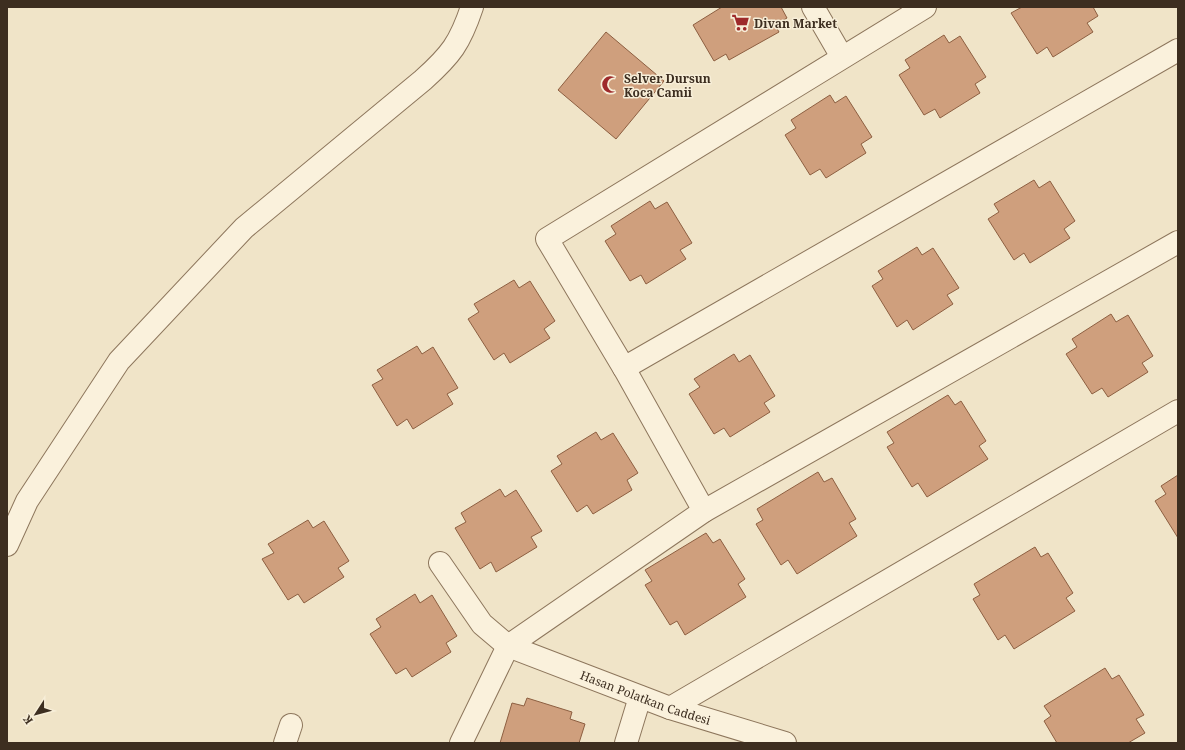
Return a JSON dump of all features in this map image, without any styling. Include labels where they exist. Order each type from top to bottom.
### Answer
[{"type":"street","points":[[7,545],[27,501],[119,361],[244,228],[417,86],[447,59],[464,32],[472,7]]},
{"type":"street","points":[[813,7],[842,58]]},
{"type":"street","points":[[704,511],[624,368],[547,240],[925,7]]},
{"type":"street","points":[[624,368],[1178,50]]},
{"type":"street","points":[[461,743],[508,646],[704,511],[1178,242]]},
{"type":"street","points":[[670,708],[1178,411]]},
{"type":"street","name":"Hasan Polatkan Caddesi","points":[[440,563],[482,624],[508,646],[670,708],[785,743]]},
{"type":"street","points":[[626,743],[640,697]]},
{"type":"building","points":[[722,7],[781,7],[787,18],[775,25],[779,32],[729,60],[726,54],[714,61],[693,25]]},
{"type":"building","points":[[1022,7],[1093,7],[1098,16],[1087,23],[1093,32],[1053,57],[1047,47],[1037,54],[1011,13]]},
{"type":"building","name":"Selver Dursun Koca Camii","points":[[606,32],[664,81],[616,139],[558,90]]},
{"type":"building","points":[[944,35],[949,43],[960,36],[986,77],[975,84],[980,93],[940,118],[935,109],[924,115],[899,75],[910,68],[905,60]]},
{"type":"building","points":[[830,95],[835,103],[846,96],[872,137],[861,144],[866,153],[826,178],[820,169],[810,175],[785,135],[796,128],[791,120]]},
{"type":"building","points":[[1034,180],[1039,188],[1050,181],[1075,221],[1064,229],[1070,238],[1030,263],[1024,253],[1014,260],[988,219],[999,212],[994,204]]},
{"type":"building","points":[[650,201],[655,209],[667,202],[692,243],[680,250],[686,259],[646,284],[641,275],[630,281],[605,241],[616,234],[611,226]]},
{"type":"building","points":[[917,247],[922,255],[933,248],[959,288],[947,295],[953,304],[913,330],[907,320],[897,327],[872,286],[883,279],[878,271]]},
{"type":"building","points":[[514,280],[519,288],[530,281],[555,321],[544,329],[550,338],[510,363],[504,353],[494,360],[468,319],[479,312],[474,304]]},
{"type":"building","points":[[1111,314],[1116,322],[1128,315],[1153,356],[1142,363],[1148,372],[1108,397],[1102,388],[1092,394],[1066,354],[1077,347],[1072,339]]},
{"type":"building","points":[[417,346],[422,354],[433,347],[458,388],[447,394],[453,404],[413,429],[407,419],[397,426],[372,385],[383,379],[377,370]]},
{"type":"building","points":[[734,354],[739,362],[750,355],[775,396],[764,403],[770,412],[730,437],[724,428],[714,434],[689,394],[700,387],[694,379]]},
{"type":"building","points":[[948,395],[955,405],[961,401],[986,441],[979,446],[988,459],[927,497],[918,483],[912,487],[887,447],[894,443],[887,432]]},
{"type":"building","points":[[596,432],[601,440],[613,433],[638,473],[627,480],[632,490],[593,514],[587,505],[577,512],[551,471],[562,464],[557,456]]},
{"type":"building","points":[[818,472],[824,482],[832,478],[856,519],[849,523],[857,536],[797,574],[788,560],[781,565],[756,524],[763,520],[757,509]]},
{"type":"building","points":[[1178,475],[1178,538],[1155,501],[1166,494],[1161,486]]},
{"type":"building","points":[[500,489],[505,497],[516,490],[542,531],[531,537],[537,547],[496,572],[491,562],[480,569],[455,528],[466,522],[461,513]]},
{"type":"building","points":[[308,520],[313,528],[324,521],[349,561],[338,568],[344,577],[304,603],[298,594],[288,600],[262,559],[274,553],[268,544]]},
{"type":"building","points":[[706,533],[713,543],[720,539],[745,579],[738,584],[746,597],[685,635],[677,621],[670,625],[645,585],[652,581],[645,570]]},
{"type":"building","points":[[1035,547],[1041,557],[1048,553],[1073,593],[1066,598],[1075,611],[1014,649],[1005,635],[998,640],[973,599],[980,595],[974,584]]},
{"type":"building","points":[[415,594],[420,603],[432,595],[457,636],[446,643],[451,652],[412,677],[406,668],[396,674],[370,634],[381,627],[376,619]]},
{"type":"building","points":[[1105,668],[1112,679],[1119,675],[1144,715],[1136,719],[1145,733],[1128,743],[1057,743],[1044,721],[1051,716],[1044,706]]},
{"type":"building","points":[[527,698],[572,712],[570,719],[585,724],[579,743],[500,743],[512,703],[524,706]]},
{"type":"place","name":"Divan Market","points":[[741,23]]},
{"type":"place","name":"Selver Dursun Koca Camii","points":[[611,85]]}]
